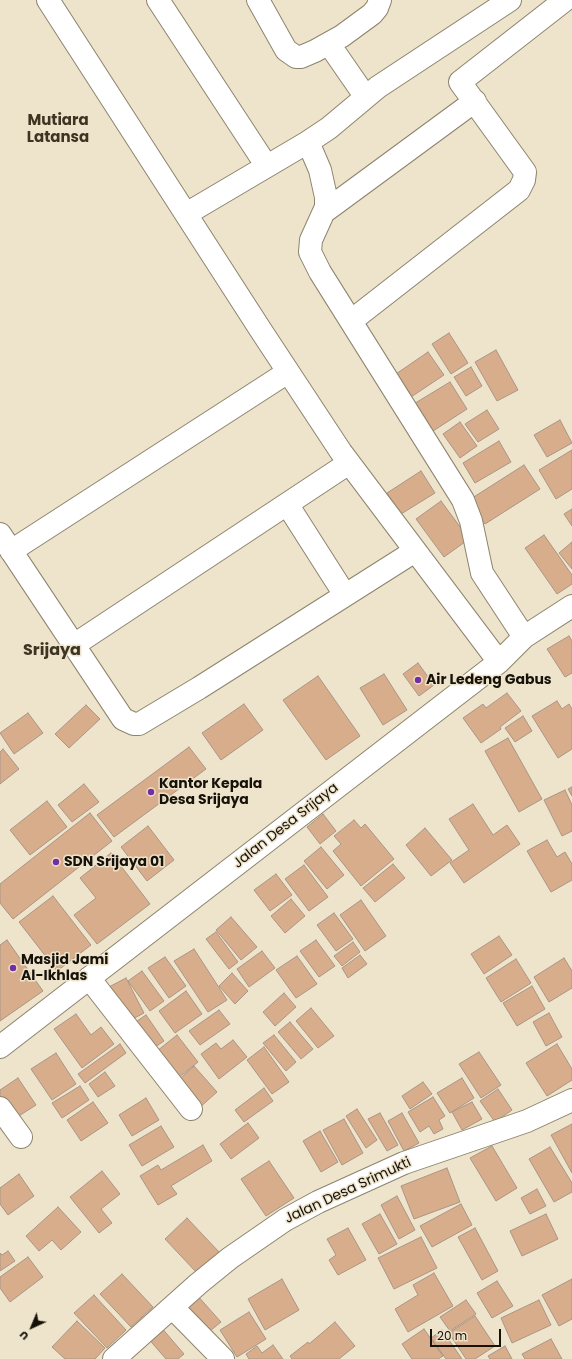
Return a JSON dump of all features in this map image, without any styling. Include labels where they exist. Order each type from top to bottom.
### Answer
[{"type":"street","points":[[48,0],[288,372],[349,463],[499,662]]},
{"type":"street","points":[[158,0],[266,165]]},
{"type":"street","points":[[264,2],[286,50],[291,54],[301,57],[335,40],[372,14],[377,8],[380,0]]},
{"type":"street","points":[[186,214],[266,165],[308,142],[329,128],[372,92],[510,0]]},
{"type":"street","points":[[351,321],[519,190],[524,180],[525,172],[460,82],[565,0]]},
{"type":"street","points":[[335,40],[372,92]]},
{"type":"street","points":[[324,212],[475,101]]},
{"type":"street","points":[[308,142],[320,170],[326,197],[324,212],[309,246],[310,252],[320,272],[463,500],[471,521],[482,573],[524,637]]},
{"type":"street","points":[[288,372],[6,543],[123,719],[130,723],[139,724],[199,688],[415,551]]},
{"type":"street","points":[[74,645],[349,463]]},
{"type":"street","points":[[287,504],[346,595]]},
{"type":"street","name":"Jalan Desa Srijaya","points":[[0,1047],[499,662],[524,637],[572,606]]},
{"type":"street","points":[[89,978],[191,1109]]},
{"type":"street","name":"Jalan Desa Srimukti","points":[[114,1359],[173,1308],[198,1284],[230,1258],[285,1220],[318,1202],[404,1163],[527,1120],[572,1100]]},
{"type":"street","points":[[0,1108],[21,1137]]},
{"type":"street","points":[[173,1308],[223,1359]]},
{"type":"building","points":[[449,333],[468,363],[451,374],[432,344]]},
{"type":"building","points":[[496,350],[518,390],[497,401],[475,362]]},
{"type":"building","points":[[428,352],[444,375],[408,399],[393,376]]},
{"type":"building","points":[[471,367],[482,386],[466,396],[454,377]]},
{"type":"building","points":[[450,382],[467,409],[430,433],[412,405]]},
{"type":"building","points":[[487,410],[499,429],[478,442],[465,424]]},
{"type":"building","points":[[560,420],[572,443],[547,457],[534,435]]},
{"type":"building","points":[[460,422],[477,446],[460,458],[443,434]]},
{"type":"building","points":[[499,441],[511,462],[475,483],[463,463]]},
{"type":"building","points":[[572,450],[572,489],[556,499],[539,470]]},
{"type":"building","points":[[524,465],[540,489],[485,524],[469,500]]},
{"type":"building","points":[[421,471],[435,493],[401,514],[387,493]]},
{"type":"building","points":[[441,501],[469,539],[444,557],[416,519]]},
{"type":"building","points":[[572,509],[572,526],[564,514]]},
{"type":"building","points":[[544,535],[572,575],[572,584],[557,594],[525,548]]},
{"type":"building","points":[[572,542],[572,569],[559,553]]},
{"type":"building","points":[[569,636],[572,641],[572,673],[565,677],[547,649]]},
{"type":"building","name":"Air Ledeng Gabus","points":[[418,663],[434,685],[419,696],[403,674]]},
{"type":"building","points":[[384,674],[407,710],[383,725],[360,688]]},
{"type":"building","points":[[318,676],[360,736],[326,760],[283,700]]},
{"type":"building","points":[[507,693],[521,711],[500,727],[501,729],[481,743],[463,718],[483,704],[486,708]]},
{"type":"building","points":[[557,701],[562,709],[569,704],[572,709],[572,749],[558,758],[532,716]]},
{"type":"building","points":[[244,704],[263,730],[221,760],[202,733]]},
{"type":"building","points":[[86,705],[100,719],[69,748],[55,734]]},
{"type":"building","points":[[28,713],[43,733],[14,754],[0,733]]},
{"type":"building","points":[[523,716],[532,731],[515,742],[505,728]]},
{"type":"building","points":[[508,738],[542,799],[519,812],[485,751]]},
{"type":"building","name":"Kantor Kepala Desa Srijaya","points":[[189,747],[206,769],[114,837],[97,815]]},
{"type":"building","points":[[3,749],[19,769],[0,784],[0,752]]},
{"type":"building","points":[[84,784],[99,802],[72,822],[58,805]]},
{"type":"building","points":[[572,787],[572,796],[568,789]]},
{"type":"building","points":[[565,790],[572,805],[572,831],[562,836],[544,800]]},
{"type":"building","points":[[47,801],[67,827],[30,855],[10,830]]},
{"type":"building","points":[[473,804],[493,835],[507,825],[520,844],[464,883],[450,863],[469,850],[449,819]]},
{"type":"building","name":"SDN Srijaya 01","points":[[90,813],[112,841],[13,919],[0,903],[0,884]]},
{"type":"building","points":[[323,814],[336,831],[320,844],[307,827]]},
{"type":"building","points":[[354,820],[361,828],[365,824],[394,859],[361,886],[333,851],[341,844],[334,836]]},
{"type":"building","points":[[148,826],[174,860],[147,881],[121,847]]},
{"type":"building","points":[[425,828],[452,860],[431,876],[406,845]]},
{"type":"building","points":[[547,840],[557,857],[565,852],[572,864],[572,880],[551,892],[527,851]]},
{"type":"building","points":[[321,847],[344,875],[327,889],[304,861]]},
{"type":"building","points":[[111,853],[150,904],[97,944],[74,915],[96,898],[80,878]]},
{"type":"building","points":[[393,864],[405,878],[375,902],[363,888]]},
{"type":"building","points":[[304,865],[328,897],[309,911],[285,879]]},
{"type":"building","points":[[276,874],[292,895],[270,911],[254,890]]},
{"type":"building","points":[[53,896],[91,945],[57,971],[19,922]]},
{"type":"building","points":[[291,899],[305,916],[285,933],[271,916]]},
{"type":"building","points":[[361,900],[386,936],[365,951],[340,915]]},
{"type":"building","points":[[334,913],[353,939],[336,951],[317,925]]},
{"type":"building","points":[[231,917],[257,947],[241,960],[216,930]]},
{"type":"building","points":[[216,932],[238,962],[229,969],[206,939]]},
{"type":"building","points":[[499,936],[512,955],[484,974],[471,954]]},
{"type":"building","name":"Masjid Jami Al-Ikhlas","points":[[7,940],[43,991],[0,1021],[0,945]]},
{"type":"building","points":[[316,940],[335,966],[319,977],[300,951]]},
{"type":"building","points":[[353,942],[360,952],[342,966],[334,956]]},
{"type":"building","points":[[194,949],[227,1000],[208,1012],[174,961]]},
{"type":"building","points":[[262,951],[275,968],[249,987],[237,969]]},
{"type":"building","points":[[360,955],[367,964],[348,978],[342,968]]},
{"type":"building","points":[[297,956],[317,984],[296,998],[276,970]]},
{"type":"building","points":[[165,957],[186,986],[169,998],[148,968]]},
{"type":"building","points":[[564,958],[572,971],[572,988],[549,1002],[534,977]]},
{"type":"building","points":[[516,959],[531,983],[501,1002],[486,978]]},
{"type":"building","points":[[142,971],[164,1001],[150,1011],[128,981]]},
{"type":"building","points":[[232,973],[248,991],[235,1004],[219,986]]},
{"type":"building","points":[[126,978],[144,1013],[125,1023],[107,988]]},
{"type":"building","points":[[532,986],[545,1009],[517,1026],[503,1003]]},
{"type":"building","points":[[186,991],[202,1014],[175,1033],[159,1011]]},
{"type":"building","points":[[284,993],[296,1007],[275,1026],[263,1012]]},
{"type":"building","points":[[311,1008],[334,1036],[318,1048],[296,1021]]},
{"type":"building","points":[[219,1010],[230,1024],[200,1045],[189,1031]]},
{"type":"building","points":[[549,1013],[562,1037],[546,1046],[533,1022]]},
{"type":"building","points":[[76,1014],[91,1035],[101,1027],[114,1044],[82,1068],[54,1029]]},
{"type":"building","points":[[146,1015],[164,1041],[149,1051],[131,1025]]},
{"type":"building","points":[[290,1022],[313,1049],[301,1059],[278,1032]]},
{"type":"building","points":[[177,1035],[198,1062],[173,1082],[152,1055]]},
{"type":"building","points":[[274,1035],[296,1062],[286,1071],[263,1043]]},
{"type":"building","points":[[233,1040],[247,1057],[219,1079],[201,1054],[216,1043],[221,1049]]},
{"type":"building","points":[[120,1044],[126,1053],[85,1083],[78,1074]]},
{"type":"building","points":[[557,1044],[572,1069],[572,1080],[547,1096],[526,1063]]},
{"type":"building","points":[[264,1047],[289,1082],[272,1094],[247,1060]]},
{"type":"building","points":[[479,1052],[501,1085],[481,1098],[459,1064]]},
{"type":"building","points":[[56,1053],[76,1084],[52,1100],[31,1069]]},
{"type":"building","points":[[194,1066],[217,1092],[198,1109],[175,1083]]},
{"type":"building","points":[[105,1072],[115,1086],[98,1097],[89,1084]]},
{"type":"building","points":[[18,1078],[36,1105],[11,1121],[0,1106],[0,1090]]},
{"type":"building","points":[[462,1078],[474,1098],[450,1113],[437,1093]]},
{"type":"building","points":[[423,1082],[432,1094],[410,1109],[402,1096]]},
{"type":"building","points":[[80,1086],[89,1100],[62,1118],[52,1103]]},
{"type":"building","points":[[264,1088],[273,1101],[244,1122],[235,1110]]},
{"type":"building","points":[[498,1089],[512,1110],[495,1122],[480,1101]]},
{"type":"building","points":[[433,1097],[445,1116],[439,1120],[443,1129],[434,1134],[429,1126],[420,1132],[408,1112]]},
{"type":"building","points":[[146,1098],[159,1120],[132,1136],[119,1115]]},
{"type":"building","points":[[93,1102],[108,1123],[81,1141],[67,1120]]},
{"type":"building","points":[[472,1102],[482,1119],[462,1130],[452,1112]]},
{"type":"building","points":[[357,1109],[377,1140],[366,1148],[346,1116]]},
{"type":"building","points":[[380,1113],[398,1145],[387,1151],[368,1119]]},
{"type":"building","points":[[402,1113],[419,1143],[404,1151],[388,1121]]},
{"type":"building","points":[[344,1119],[363,1153],[342,1165],[323,1130]]},
{"type":"building","points":[[248,1123],[259,1138],[231,1159],[220,1144]]},
{"type":"building","points":[[572,1124],[572,1173],[551,1135]]},
{"type":"building","points":[[161,1126],[174,1147],[142,1166],[129,1145]]},
{"type":"building","points":[[320,1131],[338,1162],[321,1172],[303,1141]]},
{"type":"building","points":[[203,1145],[212,1161],[171,1186],[177,1194],[158,1205],[140,1176],[158,1165],[161,1170]]},
{"type":"building","points":[[492,1146],[517,1188],[496,1201],[470,1158]]},
{"type":"building","points":[[550,1147],[572,1183],[572,1192],[554,1202],[529,1159]]},
{"type":"building","points":[[269,1161],[294,1198],[266,1216],[241,1179]]},
{"type":"building","points":[[447,1168],[460,1202],[414,1219],[401,1186]]},
{"type":"building","points":[[102,1171],[120,1194],[101,1209],[112,1223],[99,1233],[70,1197]]},
{"type":"building","points":[[19,1174],[34,1196],[8,1215],[0,1204],[0,1188]]},
{"type":"building","points":[[537,1189],[546,1206],[530,1214],[521,1198]]},
{"type":"building","points":[[397,1196],[415,1230],[399,1239],[381,1205]]},
{"type":"building","points":[[461,1204],[472,1225],[432,1247],[420,1226]]},
{"type":"building","points":[[58,1207],[81,1232],[61,1250],[52,1240],[39,1251],[26,1236]]},
{"type":"building","points":[[380,1214],[397,1244],[379,1254],[362,1224]]},
{"type":"building","points":[[546,1214],[558,1239],[522,1256],[510,1231]]},
{"type":"building","points":[[187,1218],[219,1252],[197,1273],[165,1239]]},
{"type":"building","points":[[348,1228],[366,1260],[338,1275],[329,1260],[336,1255],[327,1239]]},
{"type":"building","points":[[475,1228],[498,1271],[482,1280],[458,1237]]},
{"type":"building","points":[[421,1237],[437,1268],[394,1289],[378,1258]]},
{"type":"building","points":[[8,1251],[15,1261],[0,1271],[0,1253],[2,1255]]},
{"type":"building","points":[[28,1257],[43,1277],[10,1302],[0,1288],[0,1277]]},
{"type":"building","points":[[434,1273],[453,1306],[408,1332],[395,1309],[418,1295],[413,1285]]},
{"type":"building","points":[[122,1274],[153,1307],[131,1327],[100,1294]]},
{"type":"building","points":[[282,1279],[299,1310],[265,1330],[248,1299]]},
{"type":"building","points":[[572,1279],[572,1319],[559,1326],[542,1295]]},
{"type":"building","points":[[497,1281],[513,1306],[492,1318],[477,1293]]},
{"type":"building","points":[[196,1294],[221,1322],[205,1335],[181,1307]]},
{"type":"building","points":[[94,1295],[126,1330],[107,1348],[74,1313]]},
{"type":"building","points":[[466,1300],[476,1314],[450,1331],[440,1317]]},
{"type":"building","points":[[539,1300],[551,1325],[512,1343],[501,1318]]},
{"type":"building","points":[[249,1312],[266,1339],[237,1357],[220,1330]]},
{"type":"building","points":[[475,1316],[495,1346],[475,1359],[466,1359],[449,1333]]},
{"type":"building","points":[[77,1321],[105,1348],[95,1359],[65,1359],[52,1347]]},
{"type":"building","points":[[335,1322],[355,1346],[339,1359],[292,1359],[290,1356],[308,1342],[309,1344]]},
{"type":"building","points":[[160,1326],[184,1354],[178,1359],[166,1359],[147,1337]]},
{"type":"building","points":[[424,1329],[443,1356],[438,1359],[412,1359],[402,1344]]},
{"type":"building","points":[[442,1330],[462,1359],[446,1359],[431,1338]]},
{"type":"building","points":[[551,1339],[562,1359],[525,1359],[522,1354]]},
{"type":"building","points":[[273,1345],[283,1359],[249,1359],[246,1354],[257,1346],[262,1353]]},
{"type":"building","points":[[505,1346],[512,1359],[490,1359],[488,1356]]},
{"type":"place","name":"Air Ledeng Gabus","points":[[418,680]]},
{"type":"place","name":"Kantor Kepala Desa Srijaya","points":[[151,792]]},
{"type":"place","name":"SDN Srijaya 01","points":[[56,862]]},
{"type":"place","name":"Masjid Jami Al-Ikhlas","points":[[13,968]]},
{"type":"district","name":"Mutiara Latansa","points":[[58,130]]},
{"type":"district","name":"Srijaya","points":[[52,651]]}]
